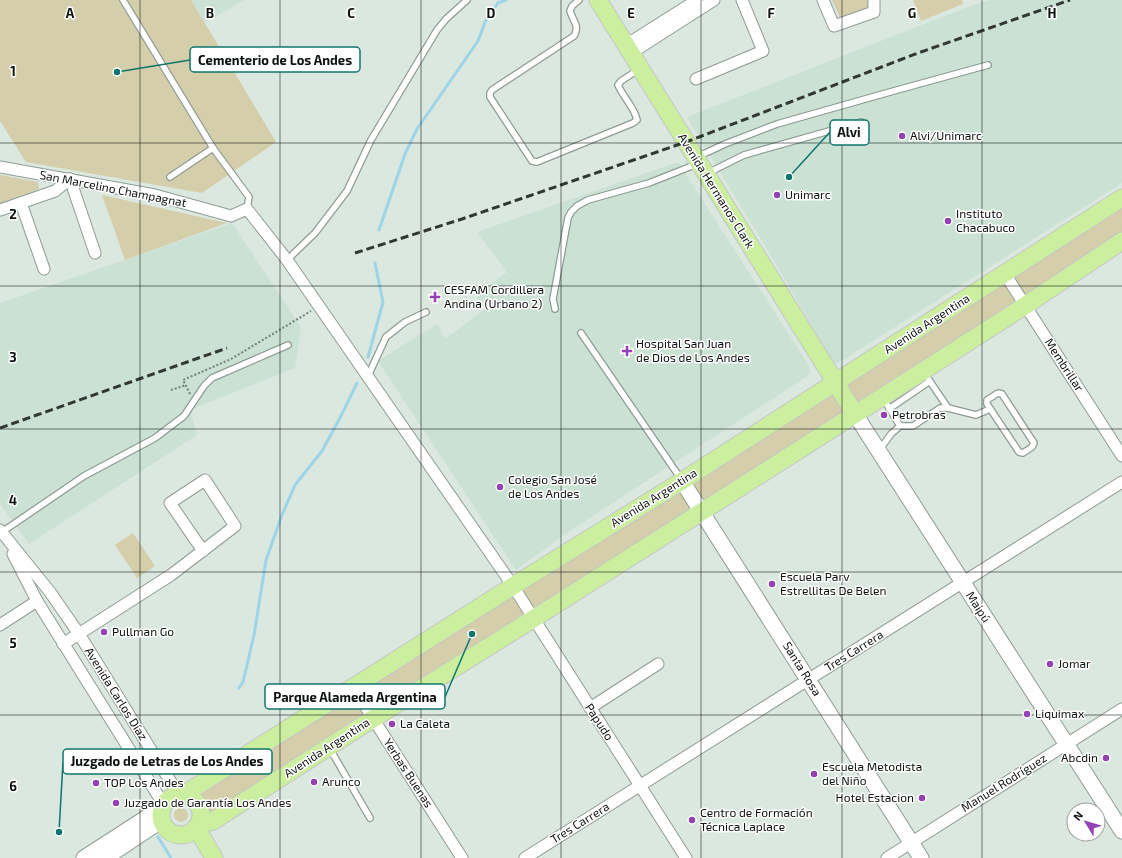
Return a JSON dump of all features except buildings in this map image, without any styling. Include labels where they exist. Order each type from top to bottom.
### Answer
[{"type":"main road","name":"Avenida Hermanos Clark","points":[[598,0],[835,382]]},
{"type":"main road","name":"Avenida Argentina","points":[[1122,198],[682,480],[181,795],[170,798],[163,811],[166,827],[172,832],[180,834],[213,821],[855,414],[886,403],[1026,305],[1122,241]]},
{"type":"main road","name":"Maipú","points":[[835,382],[1122,831]]},
{"type":"main road","name":"Santa Rosa","points":[[682,480],[922,858]]},
{"type":"main road","points":[[181,795],[191,798],[198,803],[201,811],[201,816],[194,828],[202,858]]},
{"type":"main road","points":[[84,858],[163,811]]},
{"type":"main road","points":[[105,858],[163,811]]},
{"type":"main road","points":[[194,828],[214,858]]},
{"type":"street","points":[[628,49],[697,0]]},
{"type":"street","points":[[628,49],[714,0]]},
{"type":"street","points":[[696,79],[763,51],[742,0]]},
{"type":"street","points":[[823,0],[834,26],[874,12],[874,0]]},
{"type":"street","name":"San Marcelino Champagnat","points":[[0,167],[155,195],[231,216],[247,209]]},
{"type":"street","points":[[0,210],[55,191],[70,180],[95,253]]},
{"type":"street","points":[[20,203],[44,269]]},
{"type":"street","name":"Papudo","points":[[247,209],[287,260],[513,586],[686,858]]},
{"type":"street","name":"Membrillar","points":[[1005,274],[1122,456]]},
{"type":"street","points":[[79,634],[171,575],[203,551],[235,526],[205,480],[170,503],[203,551]]},
{"type":"street","name":"Tres Carrera","points":[[525,858],[1122,482]]},
{"type":"street","name":"Avenida Carlos Díaz","points":[[1,531],[37,601],[163,811]]},
{"type":"street","name":"Avenida Carlos Díaz","points":[[1,531],[50,592],[79,634],[181,795]]},
{"type":"street","points":[[0,625],[37,601]]},
{"type":"street","name":"Avenida Carlos Díaz","points":[[63,644],[79,634]]},
{"type":"street","points":[[590,708],[658,664]]},
{"type":"street","name":"Yerbas Buenas","points":[[353,687],[462,858]]},
{"type":"street","name":"Manuel Rodríguez","points":[[887,858],[1122,709]]},
{"type":"lane","points":[[123,0],[213,148],[249,197],[247,209]]},
{"type":"lane","points":[[287,260],[315,233],[347,191],[371,140],[437,30],[446,19],[467,0]]},
{"type":"lane","points":[[579,0],[572,6],[570,11],[577,25],[577,31],[574,36],[492,90],[490,93],[490,97],[532,161],[538,162],[637,120],[636,115],[618,85],[621,81],[640,68]]},
{"type":"lane","points":[[700,165],[725,144],[777,124],[988,65]]},
{"type":"lane","points":[[555,309],[553,299],[568,218],[577,206],[588,200],[649,183],[700,165],[744,155],[861,122]]},
{"type":"lane","points":[[170,177],[213,148]]},
{"type":"lane","points":[[368,376],[386,337],[405,322],[426,312]]},
{"type":"lane","points":[[581,333],[682,480]]},
{"type":"lane","points":[[1,531],[84,476],[155,438],[184,416],[204,386],[212,378],[288,345]]},
{"type":"lane","points":[[926,376],[948,408]]},
{"type":"lane","points":[[998,394],[1002,394],[1034,443],[1032,447],[1023,454],[1019,452],[990,409],[987,404],[987,400],[998,394]]},
{"type":"lane","points":[[886,403],[900,426]]},
{"type":"lane","points":[[878,451],[891,434],[900,426],[913,426],[940,408],[948,408],[976,415],[990,409]]},
{"type":"lane","points":[[329,747],[370,818]]},
{"type":"path","points":[[193,403],[183,380],[231,359],[318,306]]},
{"type":"path","points":[[171,390],[186,386]]},
{"type":"shaded area","points":[[0,0],[191,0],[276,142],[202,193],[26,162],[0,121]]},
{"type":"shaded area","points":[[191,0],[244,0],[205,23]]},
{"type":"shaded area","points":[[832,0],[869,0],[871,5],[868,11],[840,18]]},
{"type":"shaded area","points":[[913,0],[962,0],[963,4],[921,21]]},
{"type":"shaded area","points":[[990,0],[1122,0],[1122,183],[835,365],[687,117],[965,8]]},
{"type":"shaded area","name":"Hospital San Juan de Dios de Los Andes","points":[[678,162],[808,364],[810,372],[806,377],[568,532],[516,570],[378,361],[437,324],[445,339],[485,309],[476,295],[507,272],[477,232]]},
{"type":"shaded area","points":[[0,175],[38,182],[39,189],[0,203]]},
{"type":"shaded area","points":[[102,195],[227,223],[125,260]]},
{"type":"shaded area","points":[[1122,200],[1122,236],[888,382],[212,818],[198,794]]},
{"type":"shaded area","points":[[232,223],[301,327],[295,368],[190,410],[197,435],[29,544],[0,504],[0,303]]},
{"type":"shaded area","points":[[133,533],[155,566],[137,578],[115,545]]},
{"type":"shaded area","points":[[181,808],[186,810],[188,815],[186,820],[181,822],[176,820],[174,815],[176,810]]},
{"type":"waterway","points":[[379,230],[405,154],[417,129],[478,41],[485,22],[498,3],[506,0]]},
{"type":"waterway","points":[[368,357],[383,302],[375,263]]},
{"type":"waterway","points":[[239,688],[243,682],[254,635],[266,560],[282,515],[295,485],[322,451],[357,383]]},
{"type":"waterway","points":[[158,837],[171,858]]},
{"type":"railway","points":[[355,253],[462,219],[686,142],[918,53],[1070,0]]},
{"type":"railway","points":[[0,428],[227,348]]},
{"type":"place","name":"Cementerio de Los Andes","points":[[117,72]]},
{"type":"place","name":"Alvi/Unimarc","points":[[902,136]]},
{"type":"place","name":"Alvi","points":[[789,177]]},
{"type":"place","name":"Unimarc","points":[[777,195]]},
{"type":"place","name":"Instituto Chacabuco","points":[[948,221]]},
{"type":"place","name":"CESFAM Cordillera Andina (Urbano 2)","points":[[435,297]]},
{"type":"place","name":"Hospital San Juan de Dios de Los Andes","points":[[627,351]]},
{"type":"place","name":"Petrobras","points":[[884,415]]},
{"type":"place","name":"Colegio San José de Los Andes","points":[[500,487]]},
{"type":"place","name":"Escuela Parv Estrellitas De Belen","points":[[772,584]]},
{"type":"place","name":"Pullman Go","points":[[104,632]]},
{"type":"place","name":"Parque Alameda Argentina","points":[[472,634]]},
{"type":"place","name":"Jomar","points":[[1050,664]]},
{"type":"place","name":"Liquimax","points":[[1027,714]]},
{"type":"place","name":"La Caleta","points":[[392,724]]},
{"type":"place","name":"Abcdin","points":[[1106,758]]},
{"type":"place","name":"Escuela Metodista del Niño","points":[[814,774]]},
{"type":"place","name":"Arunco","points":[[314,782]]},
{"type":"place","name":"TOP Los Andes","points":[[96,783]]},
{"type":"place","name":"Hotel Estacion","points":[[922,798]]},
{"type":"place","name":"Juzgado de Garantía Los Andes","points":[[116,803]]},
{"type":"place","name":"Centro de Formación Técnica Laplace","points":[[692,820]]},
{"type":"place","name":"Juzgado de Letras de Los Andes","points":[[59,832]]}]
